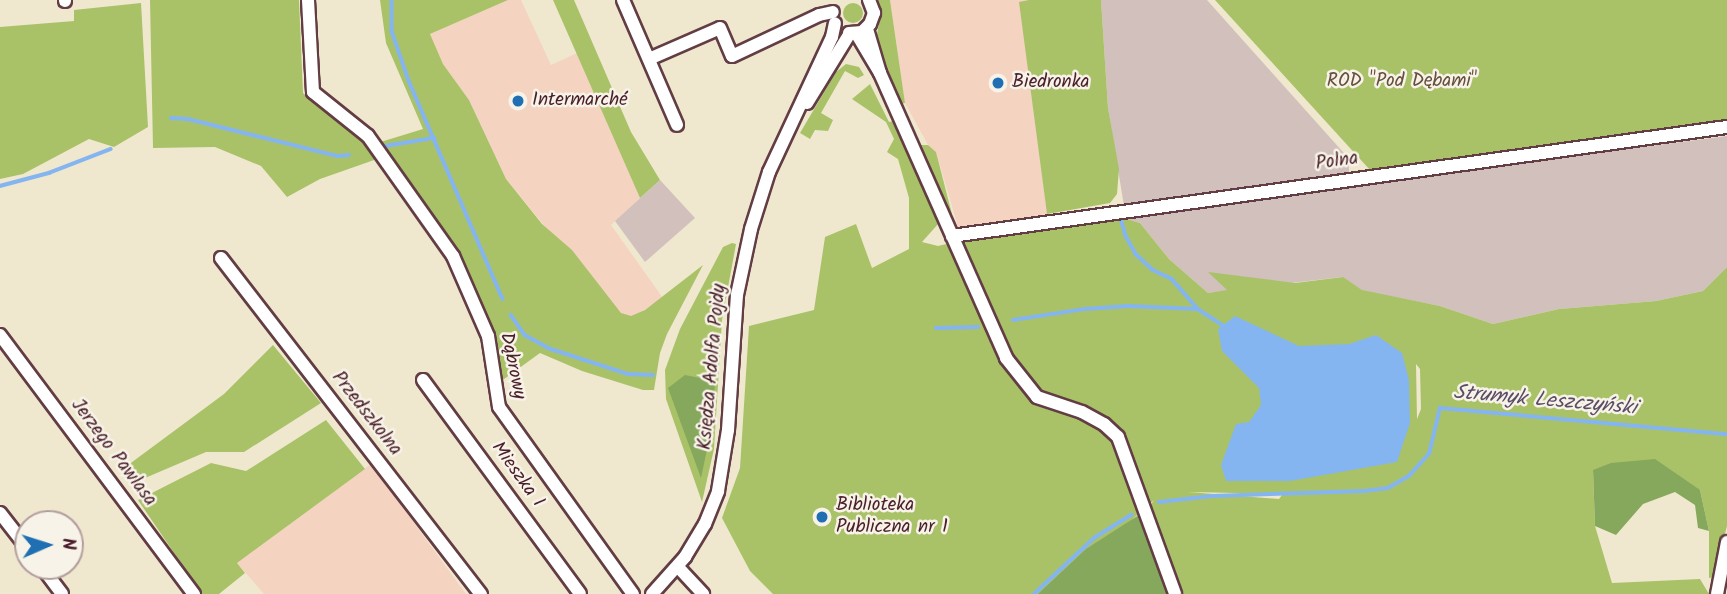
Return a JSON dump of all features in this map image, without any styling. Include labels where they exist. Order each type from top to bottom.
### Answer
[{"type":"street","name":"Dąbrowy","points":[[308,0],[313,92],[368,136],[453,256],[488,336],[499,407],[633,594]]},
{"type":"street","points":[[625,1],[677,125]]},
{"type":"street","points":[[857,32],[873,19],[870,1]]},
{"type":"street","points":[[649,60],[720,27],[732,56],[835,7],[857,32],[880,74],[1006,358],[1037,397],[1082,412],[1104,424],[1118,437],[1175,594]]},
{"type":"street","name":"Księdza Adolfa Pojdy","points":[[652,594],[678,567],[705,524],[722,474],[736,300],[743,262],[761,193],[789,130],[835,7]]},
{"type":"street","points":[[857,32],[864,52],[880,74]]},
{"type":"street","name":"Księdza Adolfa Pojdy","points":[[789,130],[838,52],[857,32]]},
{"type":"street","points":[[838,52],[849,49],[864,52]]},
{"type":"street","name":"Polna","points":[[952,236],[1727,127]]},
{"type":"street","name":"Przedszkolna","points":[[221,258],[481,594]]},
{"type":"street","name":"Jerzego Pawlasa","points":[[0,335],[194,594]]},
{"type":"street","name":"Mieszka I","points":[[423,380],[580,594]]},
{"type":"street","points":[[0,513],[14,532]]},
{"type":"street","points":[[1717,594],[1727,541]]},
{"type":"street","points":[[678,567],[703,594]]},
{"type":"shaded area","points":[[508,0],[521,0],[551,65],[577,53],[640,198],[611,225],[663,298],[624,323],[506,179],[469,100],[443,64],[430,34]]},
{"type":"shaded area","points":[[890,0],[1030,0],[1020,3],[1047,214],[959,230],[936,152],[928,145],[905,103]]},
{"type":"shaded area","points":[[1101,0],[1207,0],[1343,152],[1349,162],[1349,173],[1124,206],[1108,108]]},
{"type":"shaded area","points":[[1727,136],[1727,267],[1703,291],[1656,301],[1559,309],[1493,324],[1440,306],[1363,291],[1342,277],[1208,293],[1169,259],[1140,223],[1114,215]]},
{"type":"shaded area","points":[[660,180],[695,218],[645,262],[615,221]]},
{"type":"shaded area","points":[[371,464],[466,594],[264,594],[237,563]]},
{"type":"green space","points":[[150,0],[299,0],[303,93],[364,140],[377,159],[320,179],[287,197],[261,166],[215,147],[153,148]]},
{"type":"green space","points":[[380,0],[508,0],[430,34],[443,64],[469,100],[506,179],[542,224],[572,250],[621,313],[631,316],[645,310],[703,265],[667,334],[660,353],[654,390],[643,390],[582,371],[540,353],[496,385],[468,279],[374,144],[423,129],[386,43]]},
{"type":"green space","points":[[553,0],[574,0],[631,132],[660,180],[640,198]]},
{"type":"green space","points":[[878,0],[890,0],[905,103],[901,104],[876,40],[880,17]]},
{"type":"green space","points":[[1101,0],[1108,108],[1119,169],[1117,194],[1110,203],[1047,214],[1019,2]]},
{"type":"green space","name":"ROD \"Pod Dębami\"","points":[[1215,0],[1727,0],[1727,120],[1370,170]]},
{"type":"green space","points":[[141,3],[148,127],[114,147],[89,139],[23,174],[0,179],[0,27],[74,21],[74,10]]},
{"type":"green space","points":[[853,3],[860,6],[863,13],[860,20],[853,23],[846,20],[843,13],[846,6]]},
{"type":"green space","points":[[846,64],[859,67],[864,75],[858,78],[845,71],[821,113],[833,120],[828,131],[815,130],[810,139],[800,133],[836,72]]},
{"type":"green space","points":[[870,84],[889,122],[893,121],[939,223],[922,242],[938,246],[997,232],[1114,215],[1140,223],[1169,259],[1208,293],[1227,290],[1208,272],[1295,283],[1343,277],[1362,290],[1440,306],[1493,324],[1559,309],[1656,301],[1703,291],[1727,267],[1727,526],[1714,577],[1709,578],[1709,531],[1700,490],[1593,471],[1595,526],[1612,583],[1700,579],[1709,594],[1181,594],[1149,507],[1154,500],[1049,594],[773,594],[750,571],[722,518],[740,468],[749,326],[814,310],[825,237],[856,224],[872,268],[909,249],[909,198],[898,159],[887,152],[894,139],[886,122],[852,99]],"holes":[[[1416,364],[1420,369],[1421,409],[1417,419]],[[1188,492],[1281,494],[1282,495],[1279,499]]]},
{"type":"green space","points":[[928,145],[936,152],[953,218],[949,217],[918,147]]},
{"type":"green space","points":[[736,244],[722,320],[714,449],[702,502],[666,399],[665,370],[680,329],[723,247]]},
{"type":"green space","points":[[273,345],[321,403],[244,452],[206,452],[145,478],[120,471],[224,394]]},
{"type":"green space","points":[[685,375],[715,381],[713,421],[701,478],[668,388]]},
{"type":"green space","points":[[326,420],[365,469],[237,563],[245,573],[219,594],[202,594],[138,500],[211,463],[246,471]]},
{"type":"green space","points":[[1655,459],[1700,490],[1709,531],[1698,528],[1695,505],[1675,492],[1643,504],[1616,535],[1595,526],[1593,470],[1611,463]]},
{"type":"green space","points":[[1142,513],[1175,594],[1038,594],[1086,549]]},
{"type":"water","points":[[1235,316],[1299,346],[1349,344],[1376,335],[1402,353],[1409,380],[1410,423],[1397,462],[1290,481],[1226,481],[1221,465],[1236,424],[1249,422],[1261,405],[1259,388],[1222,351],[1218,329]]},
{"type":"waterway","points":[[392,0],[392,31],[409,81],[503,299]]},
{"type":"waterway","points":[[171,118],[188,119],[338,156],[349,155]]},
{"type":"waterway","points":[[385,146],[434,138]]},
{"type":"waterway","points":[[0,186],[49,173],[111,149]]},
{"type":"waterway","points":[[1120,215],[1126,236],[1136,254],[1153,270],[1172,279],[1198,309],[1223,325]]},
{"type":"waterway","points":[[1013,320],[1085,309],[1128,306],[1198,309]]},
{"type":"waterway","points":[[511,315],[525,335],[548,348],[628,374],[653,375]]},
{"type":"waterway","points":[[936,328],[978,327]]},
{"type":"waterway","name":"Strumyk Leszczyński","points":[[1159,502],[1212,496],[1388,488],[1409,476],[1429,454],[1440,408],[1727,434]]},
{"type":"waterway","name":"Strumyk Leszczyński","points":[[1034,594],[1094,538],[1131,515]]},
{"type":"place","name":"Biedronka","points":[[998,83]]},
{"type":"place","name":"Intermarché","points":[[518,101]]},
{"type":"place","name":"Biblioteka Publiczna nr 1","points":[[822,517]]}]
